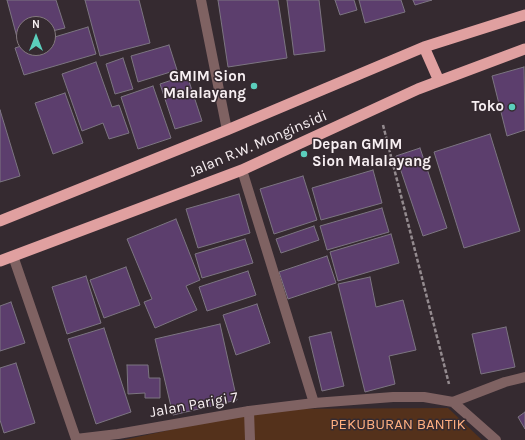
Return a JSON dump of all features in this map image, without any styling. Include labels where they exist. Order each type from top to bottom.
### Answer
[{"type":"highway","name":"Jalan R.W. Monginsidi","points":[[0,221],[227,130],[424,47],[525,16]]},
{"type":"highway","points":[[424,47],[439,81]]},
{"type":"highway","name":"Jalan R.W. Monginsidi","points":[[0,261],[242,170],[439,81],[520,50]]},
{"type":"street","points":[[201,0],[227,130]]},
{"type":"street","points":[[242,170],[314,403]]},
{"type":"street","name":"Jalan Parigi 7","points":[[13,256],[74,440],[118,434],[249,410],[314,403],[393,397],[424,397],[453,402]]},
{"type":"street","points":[[496,440],[453,402],[504,382],[525,377]]},
{"type":"street","points":[[249,410],[250,440]]},
{"type":"path","points":[[379,107],[453,402]]},
{"type":"green space","name":"PEKUBURAN BANTIK","points":[[448,408],[482,440],[123,440],[268,409]]},
{"type":"building","points":[[7,0],[56,0],[65,28],[56,30],[56,16],[16,16],[16,34]]},
{"type":"building","points":[[85,0],[139,0],[150,43],[100,56]]},
{"type":"building","points":[[218,0],[278,0],[287,58],[228,67]]},
{"type":"building","points":[[287,0],[319,0],[325,51],[294,55]]},
{"type":"building","points":[[335,0],[354,0],[357,10],[340,15]]},
{"type":"building","points":[[359,0],[401,0],[405,12],[365,23]]},
{"type":"building","points":[[413,0],[432,0],[415,5]]},
{"type":"building","points":[[88,27],[96,54],[24,75],[18,56],[56,56],[56,37]]},
{"type":"building","points":[[169,45],[177,70],[138,82],[131,56]]},
{"type":"building","points":[[123,58],[133,89],[115,94],[106,64]]},
{"type":"building","points":[[96,62],[112,107],[119,105],[129,133],[109,139],[103,123],[82,131],[62,74]]},
{"type":"building","name":"Toko","points":[[524,67],[525,130],[507,136],[492,76]]},
{"type":"building","points":[[187,75],[202,121],[175,129],[160,84]]},
{"type":"building","points":[[153,86],[171,138],[138,149],[121,97]]},
{"type":"building","points":[[65,93],[83,143],[53,154],[35,103]]},
{"type":"building","points":[[0,110],[20,176],[0,182]]},
{"type":"building","points":[[490,134],[520,231],[464,248],[434,152]]},
{"type":"building","points":[[420,148],[447,228],[423,236],[396,156]]},
{"type":"building","points":[[373,170],[382,203],[321,220],[312,188]]},
{"type":"building","points":[[303,176],[317,220],[274,234],[260,189]]},
{"type":"building","points":[[239,194],[250,233],[198,248],[186,209]]},
{"type":"building","points":[[382,208],[389,232],[327,250],[320,226]]},
{"type":"building","points":[[176,219],[200,280],[186,286],[197,310],[155,328],[144,302],[152,299],[127,239]]},
{"type":"building","points":[[314,226],[319,240],[281,253],[276,239]]},
{"type":"building","points":[[391,234],[399,263],[338,281],[330,252]]},
{"type":"building","points":[[245,239],[253,263],[202,278],[195,254]]},
{"type":"building","points":[[327,256],[336,283],[288,299],[279,272]]},
{"type":"building","points":[[126,267],[140,305],[104,318],[90,280]]},
{"type":"building","points":[[248,271],[256,295],[207,311],[199,287]]},
{"type":"building","points":[[86,276],[101,323],[67,334],[52,287]]},
{"type":"building","points":[[370,277],[376,307],[403,300],[416,350],[389,356],[395,384],[365,392],[338,284]]},
{"type":"building","points":[[11,302],[25,343],[0,351],[0,306]]},
{"type":"building","points":[[257,304],[270,343],[236,355],[223,315]]},
{"type":"building","points":[[220,324],[237,400],[173,415],[155,339]]},
{"type":"building","points":[[506,327],[515,367],[481,374],[472,334]]},
{"type":"building","points":[[104,328],[131,412],[96,424],[68,339]]},
{"type":"building","points":[[331,332],[344,386],[322,391],[309,337]]},
{"type":"building","points":[[16,363],[35,423],[4,433],[0,420],[0,368]]},
{"type":"building","points":[[127,365],[148,365],[149,378],[160,378],[160,398],[145,398],[145,393],[128,394]]},
{"type":"building","points":[[525,412],[525,429],[518,417]]},
{"type":"place","name":"GMIM Sion Malalayang","points":[[254,86]]},
{"type":"place","name":"Toko","points":[[512,107]]},
{"type":"place","name":"Depan GMIM Sion Malalayang","points":[[304,154]]}]
